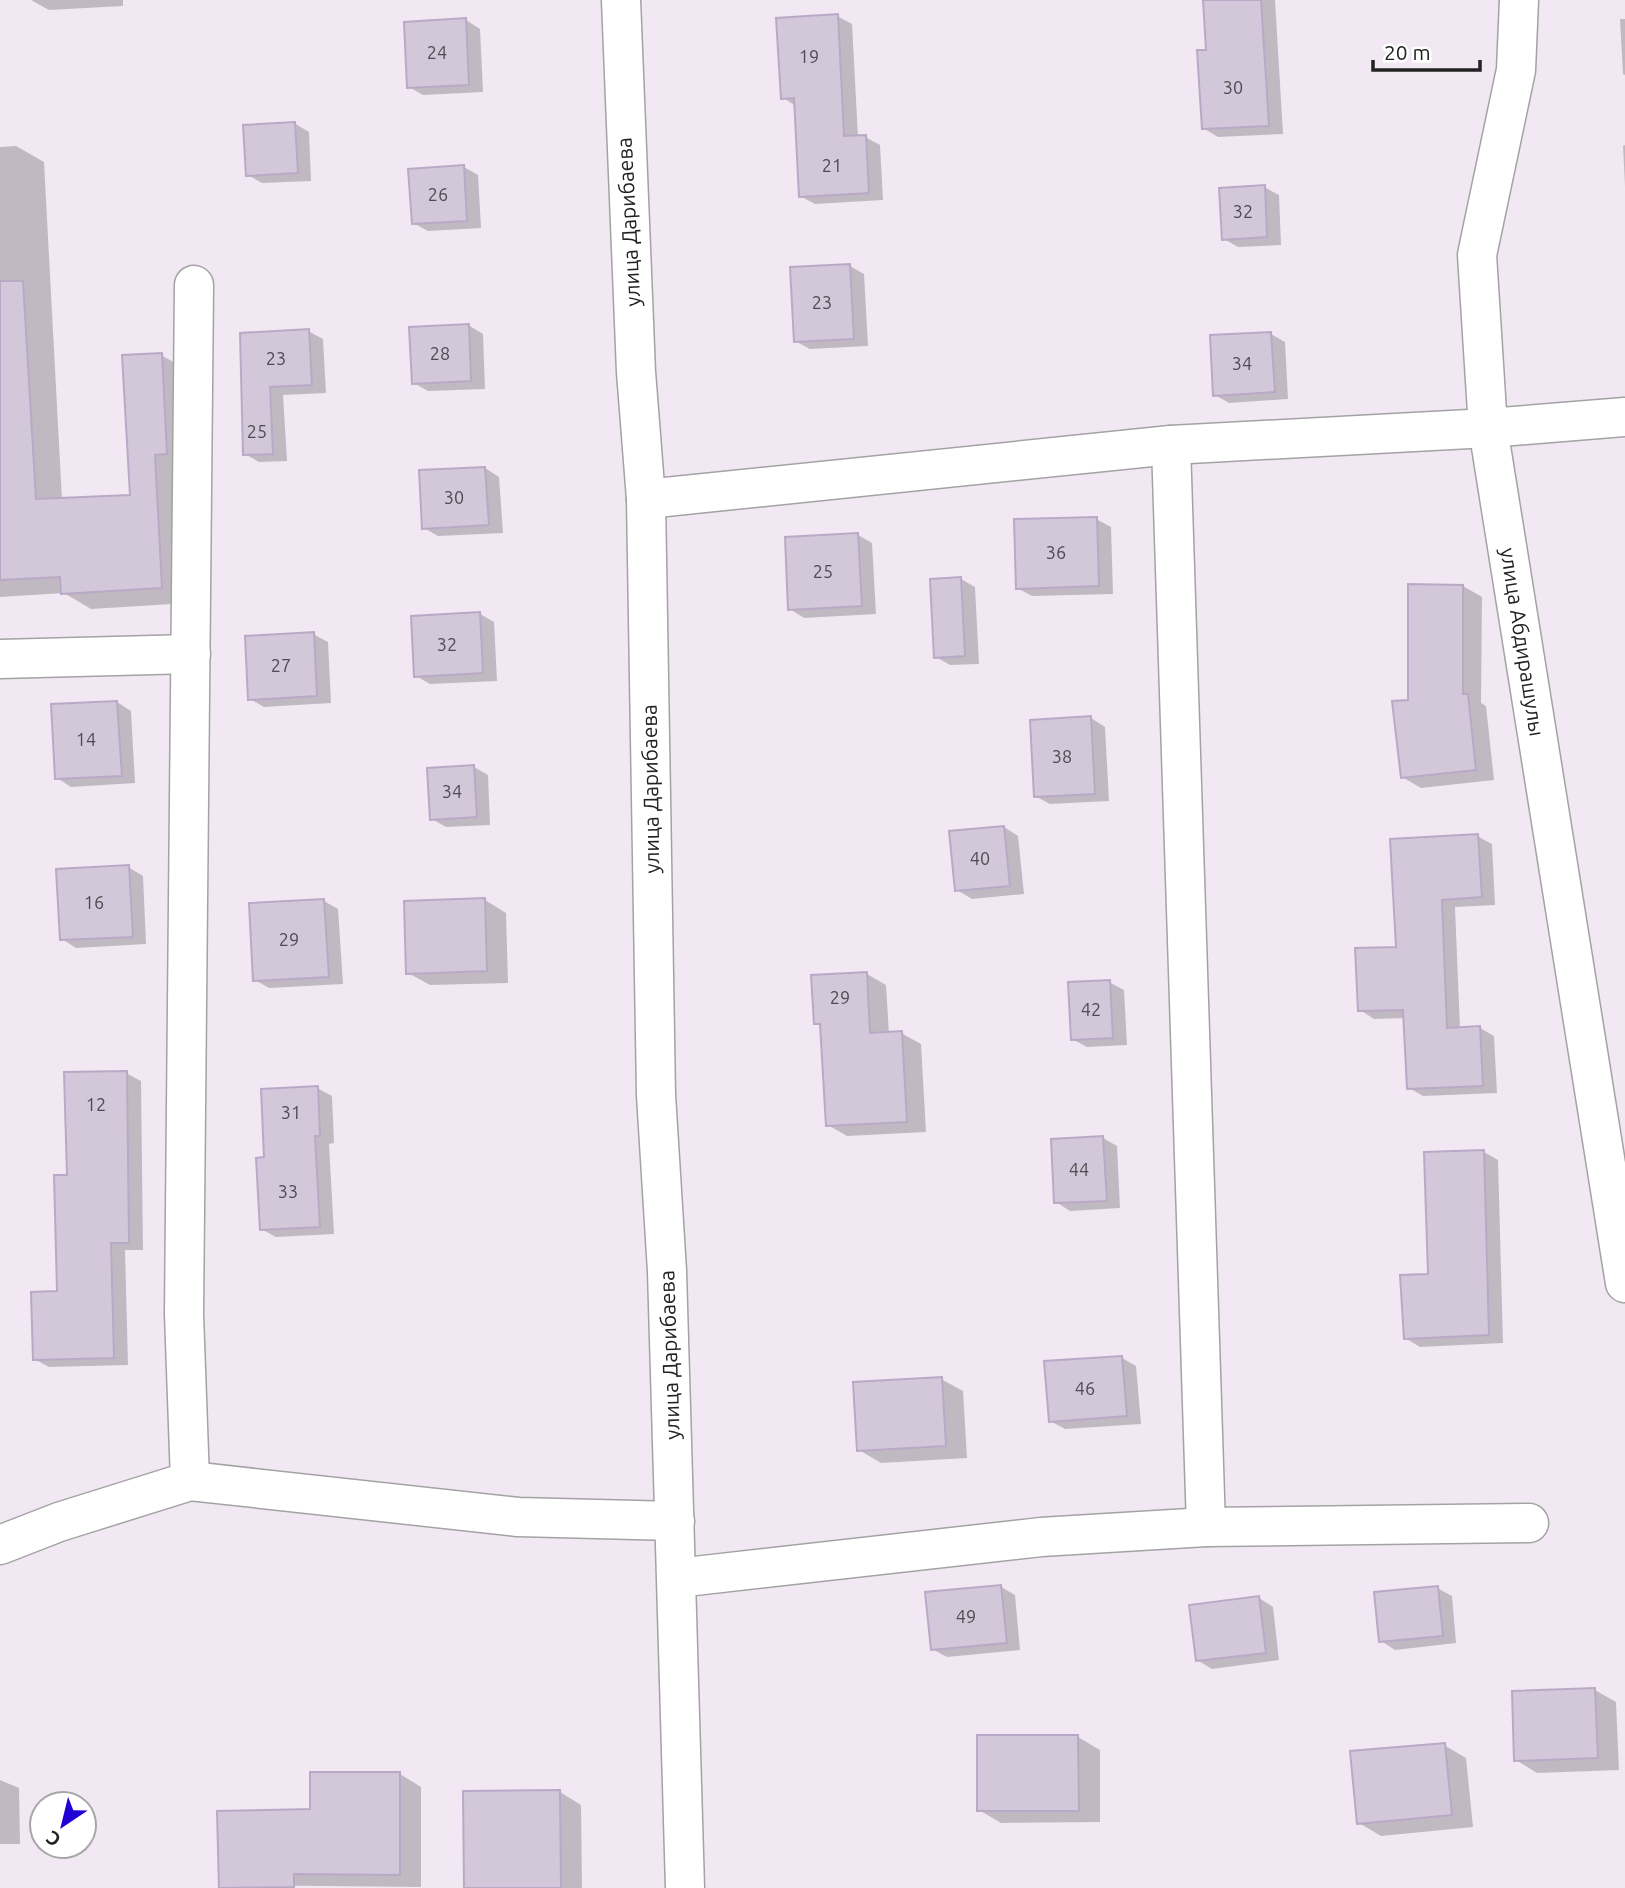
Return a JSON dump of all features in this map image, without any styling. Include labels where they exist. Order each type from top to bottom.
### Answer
[{"type":"street","name":"улица Дарибаева","points":[[621,0],[635,344],[646,499],[656,1095],[667,1271],[685,1888]]},
{"type":"street","name":"улица Абдирашулы","points":[[1519,0],[1516,70],[1477,256],[1488,428],[1625,1283]]},
{"type":"street","points":[[190,1482],[184,1314],[194,285]]},
{"type":"street","points":[[646,499],[1171,445],[1488,428],[1625,417]]},
{"type":"street","points":[[1171,445],[1206,1527]]},
{"type":"street","points":[[0,659],[191,654]]},
{"type":"street","points":[[0,1545],[58,1522],[190,1482],[518,1517],[675,1521]]},
{"type":"street","points":[[677,1577],[1013,1540],[1206,1527],[1529,1523]]},
{"type":"building","points":[[1203,0],[1261,0],[1269,126],[1202,129],[1197,50],[1206,50]]},
{"type":"building","points":[[838,14],[844,136],[866,135],[869,193],[799,197],[794,98],[781,99],[776,18]]},
{"type":"building","points":[[466,18],[469,85],[407,88],[404,22]]},
{"type":"building","points":[[295,122],[298,173],[246,176],[243,125]]},
{"type":"building","points":[[464,165],[467,221],[412,224],[408,169]]},
{"type":"building","points":[[1265,185],[1267,237],[1222,240],[1219,188]]},
{"type":"building","points":[[850,264],[854,339],[794,342],[790,267]]},
{"type":"building","points":[[0,281],[23,281],[36,499],[130,495],[122,355],[162,353],[167,454],[155,455],[162,588],[61,594],[60,577],[0,580]]},
{"type":"building","points":[[469,324],[471,381],[412,384],[409,327]]},
{"type":"building","points":[[309,329],[312,385],[270,387],[273,454],[243,455],[240,333]]},
{"type":"building","points":[[1271,332],[1275,392],[1213,396],[1210,335]]},
{"type":"building","points":[[485,467],[489,525],[422,529],[419,470]]},
{"type":"building","points":[[1097,517],[1099,586],[1016,589],[1014,519]]},
{"type":"building","points":[[858,533],[862,606],[788,610],[785,537]]},
{"type":"building","points":[[961,577],[965,656],[934,658],[930,579]]},
{"type":"building","points":[[1408,584],[1463,585],[1463,694],[1468,694],[1476,770],[1401,778],[1392,701],[1408,700]]},
{"type":"building","points":[[480,612],[483,673],[414,677],[411,616]]},
{"type":"building","points":[[314,632],[317,696],[248,700],[245,636]]},
{"type":"building","points":[[117,701],[122,776],[55,779],[51,704]]},
{"type":"building","points":[[1091,716],[1095,794],[1034,797],[1030,720]]},
{"type":"building","points":[[474,765],[477,817],[430,820],[427,768]]},
{"type":"building","points":[[1004,826],[1010,886],[955,891],[949,831]]},
{"type":"building","points":[[1478,834],[1482,897],[1442,900],[1447,1028],[1480,1026],[1483,1086],[1407,1089],[1403,1010],[1358,1011],[1355,948],[1396,947],[1390,839]]},
{"type":"building","points":[[129,865],[133,937],[60,940],[56,869]]},
{"type":"building","points":[[485,898],[487,971],[406,974],[404,901]]},
{"type":"building","points":[[324,899],[329,977],[253,981],[249,903]]},
{"type":"building","points":[[867,972],[870,1033],[902,1031],[907,1122],[826,1126],[820,1024],[814,1024],[811,975]]},
{"type":"building","points":[[1110,980],[1113,1038],[1071,1040],[1068,982]]},
{"type":"building","points":[[127,1071],[129,1243],[111,1243],[114,1358],[33,1360],[31,1292],[57,1291],[54,1175],[67,1175],[64,1072]]},
{"type":"building","points":[[318,1086],[320,1136],[315,1136],[320,1227],[260,1230],[256,1158],[264,1157],[261,1089]]},
{"type":"building","points":[[1103,1136],[1107,1201],[1054,1203],[1051,1139]]},
{"type":"building","points":[[1484,1150],[1489,1335],[1404,1339],[1400,1275],[1428,1274],[1424,1152]]},
{"type":"building","points":[[1122,1356],[1127,1416],[1049,1422],[1044,1361]]},
{"type":"building","points":[[942,1377],[946,1446],[857,1451],[853,1382]]},
{"type":"building","points":[[1001,1585],[1007,1643],[931,1650],[925,1592]]},
{"type":"building","points":[[1438,1586],[1443,1636],[1379,1642],[1374,1592]]},
{"type":"building","points":[[1259,1596],[1266,1653],[1196,1661],[1189,1605]]},
{"type":"building","points":[[1595,1688],[1598,1758],[1514,1761],[1512,1691]]},
{"type":"building","points":[[977,1735],[1078,1735],[1079,1811],[977,1811]]},
{"type":"building","points":[[1445,1743],[1452,1815],[1357,1824],[1350,1751]]},
{"type":"building","points":[[310,1772],[400,1772],[400,1875],[294,1874],[294,1887],[219,1888],[217,1811],[310,1809]]},
{"type":"building","points":[[560,1790],[561,1888],[464,1888],[463,1791]]}]
